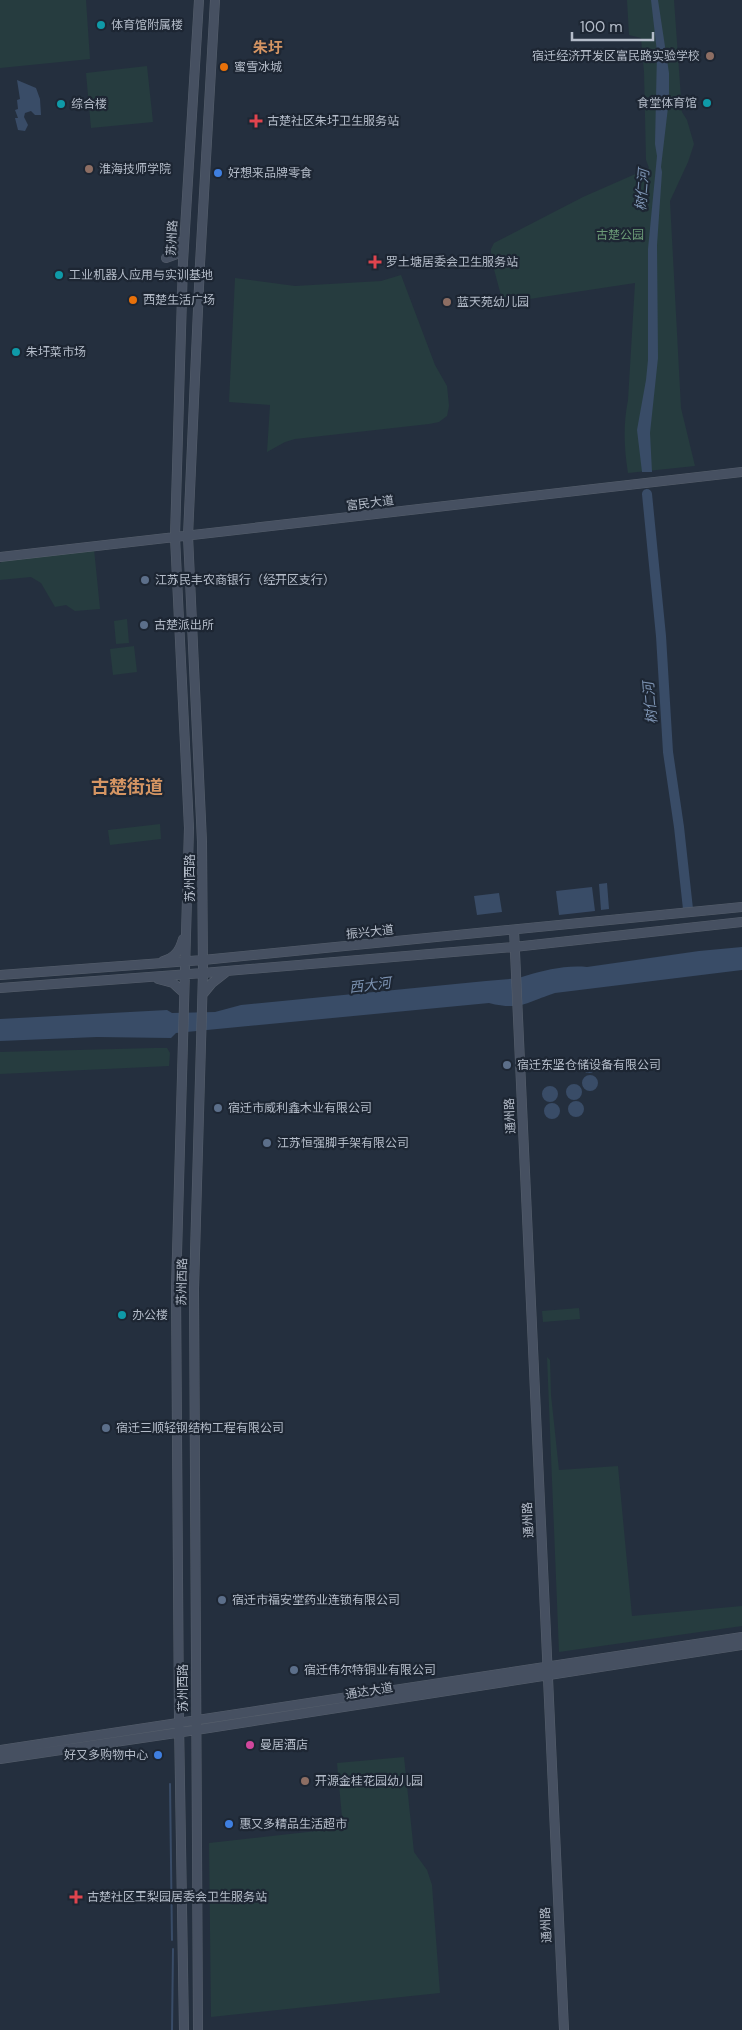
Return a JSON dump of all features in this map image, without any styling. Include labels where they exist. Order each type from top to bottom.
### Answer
[{"type":"main road","name":"苏州路","points":[[175,537],[183,262],[199,0]]},
{"type":"main road","points":[[188,536],[200,264],[215,0]]},
{"type":"main road","points":[[166,258],[175,256],[179,250],[182,195],[189,165]]},
{"type":"main road","name":"富民大道","points":[[0,556],[742,472]]},
{"type":"main road","name":"苏州西路","points":[[188,536],[202,842],[203,960],[194,1290],[198,2030]]},
{"type":"main road","name":"苏州西路","points":[[175,537],[189,828],[176,1289],[179,1727],[184,2030]]},
{"type":"main road","name":"振兴大道","points":[[0,975],[203,960],[742,907]]},
{"type":"main road","points":[[0,988],[203,974],[514,947],[742,922]]},
{"type":"main road","points":[[151,964],[168,960],[176,954],[180,948],[186,927]]},
{"type":"main road","name":"通州路","points":[[514,930],[564,2030]]},
{"type":"main road","points":[[186,939],[202,941],[209,952],[223,958]]},
{"type":"main road","points":[[203,998],[212,983],[228,971]]},
{"type":"main road","points":[[145,978],[166,980],[178,987],[184,996]]},
{"type":"main road","name":"通达大道","points":[[0,1750],[179,1727],[196,1730],[547,1672],[742,1637]]},
{"type":"main road","name":"通达大道","points":[[0,1759],[179,1727],[196,1720],[742,1645]]},
{"type":"green space","points":[[0,0],[86,0],[90,59],[0,68]]},
{"type":"green space","name":"古楚公园","points":[[627,0],[674,0],[682,112],[687,120],[694,144],[670,201],[681,408],[695,466],[628,473],[625,427],[635,283],[503,303],[491,258],[491,249],[494,243],[583,197],[649,168],[646,160],[644,72],[641,38],[629,35]]},
{"type":"green space","points":[[147,66],[153,122],[91,128],[86,73]]},
{"type":"green space","points":[[401,275],[435,365],[447,386],[449,406],[447,416],[439,422],[429,424],[295,439],[267,452],[270,405],[229,402],[235,278],[295,286],[381,281]]},
{"type":"green space","points":[[94,549],[100,609],[75,611],[66,605],[55,607],[41,583],[31,577],[0,580],[0,563],[6,559]]},
{"type":"green space","points":[[127,619],[129,643],[116,644],[114,621]]},
{"type":"green space","points":[[134,646],[137,672],[113,675],[110,649]]},
{"type":"green space","points":[[160,824],[161,839],[110,845],[108,830]]},
{"type":"green space","points":[[167,1048],[170,1053],[169,1066],[0,1074],[0,1052]]},
{"type":"green space","points":[[579,1308],[580,1319],[543,1322],[542,1311]]},
{"type":"green space","points":[[547,1357],[550,1360],[551,1395],[559,1470],[618,1466],[632,1616],[742,1606],[742,1626],[559,1652]]},
{"type":"green space","points":[[404,1757],[414,1852],[427,1870],[432,1885],[440,1993],[211,2017],[209,1843],[343,1828],[337,1763]]},
{"type":"water","points":[[651,0],[658,0],[669,73],[669,99],[661,167],[657,245],[658,358],[650,433],[652,472],[642,472],[637,430],[648,360],[648,249],[657,156],[655,144],[657,52]]},
{"type":"water","points":[[17,80],[36,88],[40,99],[41,115],[35,115],[31,111],[25,113],[24,117],[28,125],[25,131],[18,130],[15,118],[18,118],[15,110],[18,109],[17,100],[20,99]]},
{"type":"water","points":[[607,883],[609,909],[601,910],[599,884]]},
{"type":"water","points":[[592,887],[595,911],[559,915],[556,891]]},
{"type":"water","points":[[499,893],[502,912],[477,915],[474,896]]},
{"type":"water","points":[[742,947],[742,970],[555,993],[516,1006],[489,1003],[176,1033],[171,1038],[97,1037],[0,1041],[0,1019],[167,1010],[172,1013],[215,1012],[241,1005],[511,979],[563,967],[587,967],[699,951]]},
{"type":"water","points":[[589,1057],[597,1065],[589,1073],[581,1065]]},
{"type":"water","points":[[590,1075],[598,1083],[590,1091],[582,1083]]},
{"type":"water","points":[[574,1084],[582,1092],[574,1100],[566,1092]]},
{"type":"water","points":[[550,1086],[558,1094],[550,1102],[542,1094]]},
{"type":"water","points":[[576,1101],[584,1109],[576,1117],[568,1109]]},
{"type":"water","points":[[552,1103],[560,1111],[552,1119],[544,1111]]},
{"type":"waterway","name":"树仁河","points":[[647,494],[661,636],[668,752],[688,909]]},
{"type":"waterway","points":[[170,1784],[172,1940]]},
{"type":"waterway","points":[[172,2030],[173,1949]]},
{"type":"place","name":"体育馆附属楼","points":[[101,25]]},
{"type":"place","name":"宿迁经济开发区富民路实验学校","points":[[710,56]]},
{"type":"place","name":"蜜雪冰城","points":[[224,67]]},
{"type":"place","name":"食堂体育馆","points":[[707,103]]},
{"type":"place","name":"综合楼","points":[[61,104]]},
{"type":"place","name":"古楚社区朱圩卫生服务站","points":[[256,121]]},
{"type":"place","name":"淮海技师学院","points":[[89,169]]},
{"type":"place","name":"好想来品牌零食","points":[[218,173]]},
{"type":"place","name":"罗土塘居委会卫生服务站","points":[[375,262]]},
{"type":"place","name":"工业机器人应用与实训基地","points":[[59,275]]},
{"type":"place","name":"西楚生活广场","points":[[133,300]]},
{"type":"place","name":"蓝天苑幼儿园","points":[[447,302]]},
{"type":"place","name":"朱圩菜市场","points":[[16,352]]},
{"type":"place","name":"江苏民丰农商银行（经开区支行）","points":[[145,580]]},
{"type":"place","name":"古楚派出所","points":[[144,625]]},
{"type":"place","name":"宿迁东坚仓储设备有限公司","points":[[507,1065]]},
{"type":"place","name":"宿迁市威利鑫木业有限公司","points":[[218,1108]]},
{"type":"place","name":"江苏恒强脚手架有限公司","points":[[267,1143]]},
{"type":"place","name":"办公楼","points":[[122,1315]]},
{"type":"place","name":"宿迁三顺轻钢结构工程有限公司","points":[[106,1428]]},
{"type":"place","name":"宿迁市福安堂药业连锁有限公司","points":[[222,1600]]},
{"type":"place","name":"宿迁伟尔特铜业有限公司","points":[[294,1670]]},
{"type":"place","name":"曼居酒店","points":[[250,1745]]},
{"type":"place","name":"好又多购物中心","points":[[158,1755]]},
{"type":"place","name":"开源金桂花园幼儿园","points":[[305,1781]]},
{"type":"place","name":"惠又多精品生活超市","points":[[229,1824]]},
{"type":"place","name":"古楚社区王梨园居委会卫生服务站","points":[[76,1897]]},
{"type":"district","name":"朱圩","points":[[268,48]]},
{"type":"district","name":"古楚街道","points":[[127,787]]},
{"type":"water label","name":"西大河","points":[[370,985]]}]
